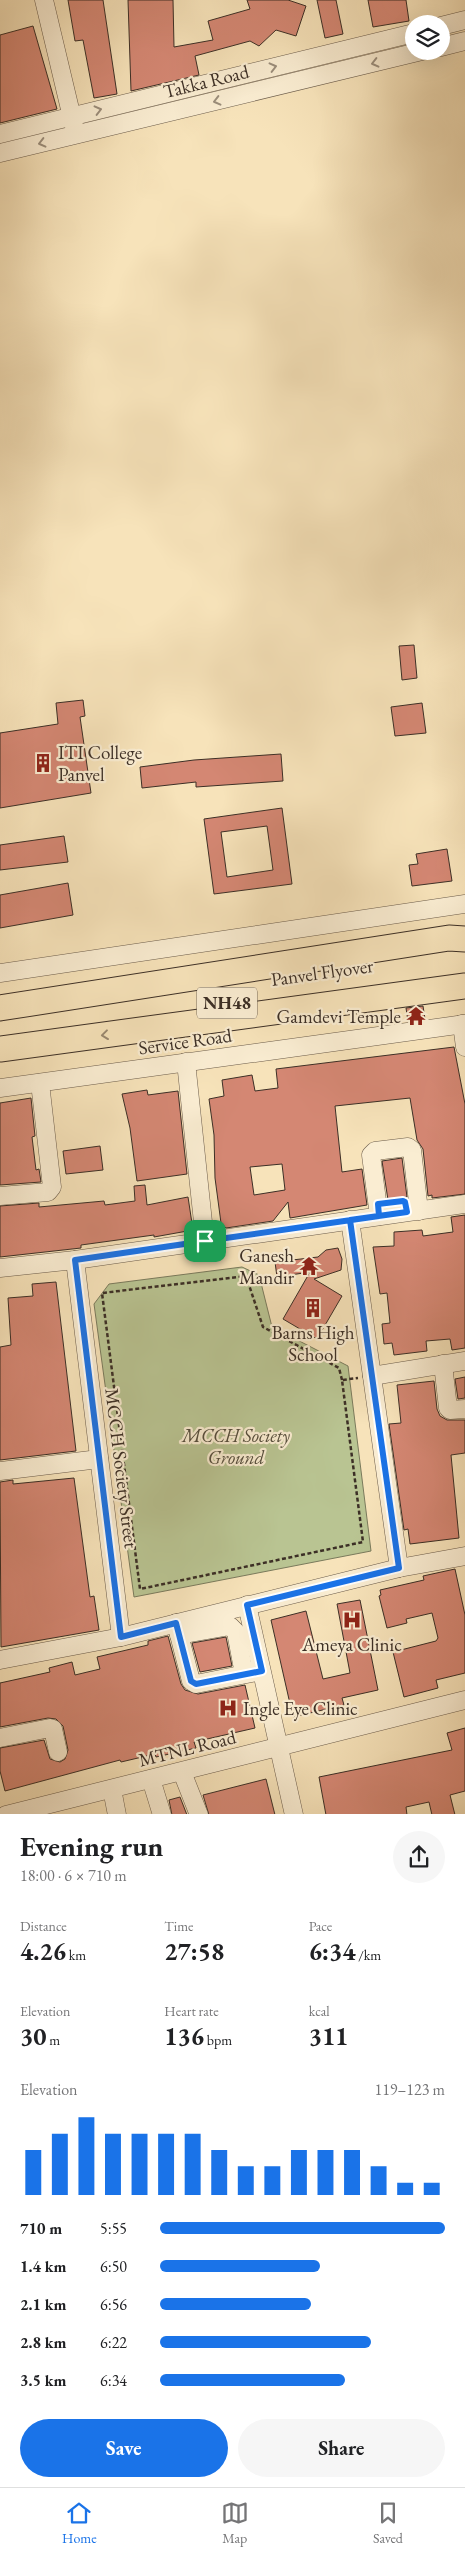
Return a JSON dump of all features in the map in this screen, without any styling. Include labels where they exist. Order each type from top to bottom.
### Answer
[{"type":"highway","points":[[0,1008],[449,938],[461,963],[0,1049]]},
{"type":"highway","name":"Panvel Flyover","points":[[0,1018],[461,963]]},
{"type":"highway","name":"Panvel Flyover","points":[[0,1032],[461,963]]},
{"type":"street","points":[[44,0],[76,135]]},
{"type":"street","points":[[450,24],[465,20]]},
{"type":"street","name":"Takka Road","points":[[0,134],[405,35]]},
{"type":"street","points":[[450,45],[465,41]]},
{"type":"street","name":"Takka Road","points":[[0,153],[405,55]]},
{"type":"street","points":[[0,973],[465,904]]},
{"type":"street","points":[[463,1024],[465,1047]]},
{"type":"street","name":"Service Road","points":[[0,1088],[463,1024]]},
{"type":"street","points":[[186,1062],[205,1241]]},
{"type":"street","points":[[0,1196],[48,1192],[52,1187],[40,1083]]},
{"type":"street","points":[[378,1210],[371,1155],[375,1152],[408,1147],[412,1150],[413,1211]]},
{"type":"street","points":[[0,1268],[75,1260],[350,1220],[378,1210],[413,1211],[465,1204]]},
{"type":"street","points":[[350,1220],[399,1568]]},
{"type":"street","name":"MCCH Society Street","points":[[75,1260],[121,1637]]},
{"type":"street","points":[[372,1376],[465,1361]]},
{"type":"street","points":[[442,1364],[448,1408],[450,1410],[465,1409]]},
{"type":"street","points":[[0,1471],[99,1459]]},
{"type":"street","points":[[0,1660],[121,1637],[178,1629],[208,1622],[247,1605],[399,1568],[465,1556]]},
{"type":"street","points":[[244,1674],[248,1649],[247,1605]]},
{"type":"street","points":[[208,1622],[234,1628],[262,1671],[294,1814]]},
{"type":"street","points":[[178,1629],[191,1681],[196,1684],[262,1671]]},
{"type":"street","name":"MTNL Road","points":[[6,1814],[182,1772],[465,1700]]},
{"type":"street","points":[[0,1738],[50,1728],[53,1729],[58,1752]]},
{"type":"street","points":[[182,1772],[199,1814]]},
{"type":"street","points":[[149,1780],[158,1814]]},
{"type":"street","points":[[149,1780],[162,1814]]},
{"type":"street","points":[[112,1789],[118,1814]]},
{"type":"path","points":[[246,1276],[264,1327],[339,1368],[342,1380],[363,1542],[140,1589],[102,1293],[246,1276]]},
{"type":"path","points":[[342,1380],[372,1376]]},
{"type":"green space","name":"MCCH Society Ground","points":[[242,1267],[259,1275],[272,1327],[348,1366],[371,1551],[134,1597],[94,1304],[109,1284]]},
{"type":"building","points":[[68,0],[103,0],[117,94],[94,98],[83,40],[75,41]]},
{"type":"building","points":[[128,0],[173,0],[174,47],[213,40],[208,21],[250,9],[247,0],[288,0],[306,6],[296,36],[276,30],[259,46],[250,41],[195,56],[199,75],[131,91]]},
{"type":"building","points":[[317,0],[336,0],[343,34],[325,38]]},
{"type":"building","points":[[368,0],[406,0],[408,15],[405,15],[405,22],[373,27]]},
{"type":"building","points":[[33,26],[57,109],[0,123],[0,35]]},
{"type":"building","points":[[414,645],[417,678],[402,680],[399,646]]},
{"type":"building","name":"ITI College Panvel","points":[[83,700],[85,716],[80,717],[91,793],[0,808],[0,733],[58,724],[56,703]]},
{"type":"building","points":[[422,703],[426,733],[395,736],[391,707]]},
{"type":"building","points":[[281,754],[283,781],[196,787],[196,782],[142,788],[140,767],[194,760]]},
{"type":"building","points":[[282,808],[292,884],[214,894],[204,819]],"holes":[[[267,826],[273,870],[227,877],[221,832]]]},
{"type":"building","points":[[64,836],[68,862],[0,870],[0,845]]},
{"type":"building","points":[[447,849],[452,881],[412,886],[409,865],[418,864],[416,854]]},
{"type":"building","points":[[68,883],[73,915],[0,928],[0,895]]},
{"type":"building","name":"Gamdevi Temple","points":[[423,1006],[425,1019],[408,1021],[406,1008]]},
{"type":"building","points":[[454,1047],[465,1104],[465,1194],[432,1198],[432,1195],[428,1196],[423,1149],[417,1140],[410,1098],[335,1106],[342,1172],[362,1169],[367,1205],[290,1218],[288,1202],[273,1221],[226,1228],[221,1223],[215,1178],[214,1135],[209,1099],[224,1096],[222,1080],[252,1075],[255,1091],[278,1088],[276,1069]],"holes":[[[282,1164],[285,1190],[254,1195],[250,1167]]]},
{"type":"building","points":[[147,1090],[148,1095],[178,1091],[187,1174],[137,1181],[130,1128],[122,1094]]},
{"type":"building","points":[[31,1098],[35,1136],[32,1137],[36,1170],[39,1169],[41,1182],[0,1185],[0,1103]]},
{"type":"building","points":[[100,1146],[103,1170],[66,1174],[63,1151]]},
{"type":"building","points":[[402,1158],[407,1197],[388,1200],[382,1161]]},
{"type":"building","points":[[145,1185],[147,1205],[188,1197],[193,1230],[154,1237],[154,1235],[81,1245],[81,1248],[0,1257],[0,1206],[39,1203],[39,1207],[104,1201],[105,1205],[135,1201],[134,1186]]},
{"type":"building","points":[[465,1215],[465,1348],[452,1350],[450,1339],[426,1341],[427,1351],[394,1355],[392,1343],[384,1344],[382,1324],[390,1323],[387,1293],[380,1294],[373,1247],[394,1246],[394,1232],[422,1230],[423,1236],[453,1232],[451,1217]]},
{"type":"building","name":"Barns High School","points":[[338,1248],[342,1259],[341,1270],[314,1279],[342,1296],[317,1339],[283,1319],[310,1272],[277,1277],[275,1262],[318,1257],[326,1250]]},
{"type":"building","points":[[56,1282],[76,1451],[0,1460],[0,1347],[11,1345],[8,1298],[33,1296],[32,1284]]},
{"type":"building","points":[[465,1377],[465,1398],[458,1399],[455,1379]]},
{"type":"building","points":[[434,1381],[437,1409],[440,1416],[447,1420],[465,1420],[465,1453],[451,1455],[459,1538],[410,1544],[408,1529],[404,1530],[389,1424],[401,1423],[397,1385]]},
{"type":"building","points":[[74,1478],[90,1597],[94,1596],[99,1630],[1,1647],[0,1482],[13,1480],[13,1484]]},
{"type":"building","points":[[455,1569],[465,1615],[465,1673],[436,1680],[438,1688],[404,1697],[393,1652],[436,1641],[438,1638],[432,1613],[406,1619],[407,1623],[387,1628],[379,1596],[381,1595],[380,1590],[424,1580],[423,1576]]},
{"type":"building","points":[[360,1600],[378,1690],[342,1698],[344,1705],[293,1717],[271,1620],[306,1611],[323,1679],[350,1673],[337,1604]]},
{"type":"building","points":[[168,1636],[181,1684],[185,1690],[198,1694],[245,1685],[255,1728],[194,1742],[196,1748],[156,1757],[155,1754],[121,1762],[120,1760],[5,1791],[0,1771],[0,1748],[44,1740],[50,1759],[60,1762],[65,1759],[68,1750],[63,1726],[56,1719],[48,1718],[0,1727],[0,1683],[50,1672],[49,1668],[72,1662],[75,1675],[100,1669],[97,1657],[148,1645],[148,1641]]},
{"type":"building","points":[[226,1637],[232,1666],[200,1672],[192,1643]]},
{"type":"building","points":[[465,1728],[465,1791],[450,1795],[455,1814],[432,1814],[429,1802],[406,1807],[407,1814],[326,1814],[319,1777],[452,1750],[447,1733]]},
{"type":"building","points":[[266,1779],[275,1814],[209,1814],[203,1795]]},
{"type":"building","points":[[180,1797],[187,1814],[172,1814],[169,1800]]},
{"type":"place","name":"ITI College Panvel","points":[[43,763]]},
{"type":"place","name":"Gamdevi Temple","points":[[416,1016]]},
{"type":"place","name":"Ganesh Mandir","points":[[309,1266]]},
{"type":"place","name":"Barns High School","points":[[313,1308]]},
{"type":"place","name":"Ameya Clinic","points":[[352,1620]]},
{"type":"place","name":"Ingle Eye Clinic","points":[[228,1708]]},
{"type":"route","points":[[205,1241],[75,1260],[121,1637],[176,1623],[191,1681],[196,1684],[262,1671],[247,1605],[399,1568],[350,1220],[407,1212],[405,1202],[403,1201],[378,1204],[379,1216],[205,1241]]}]
